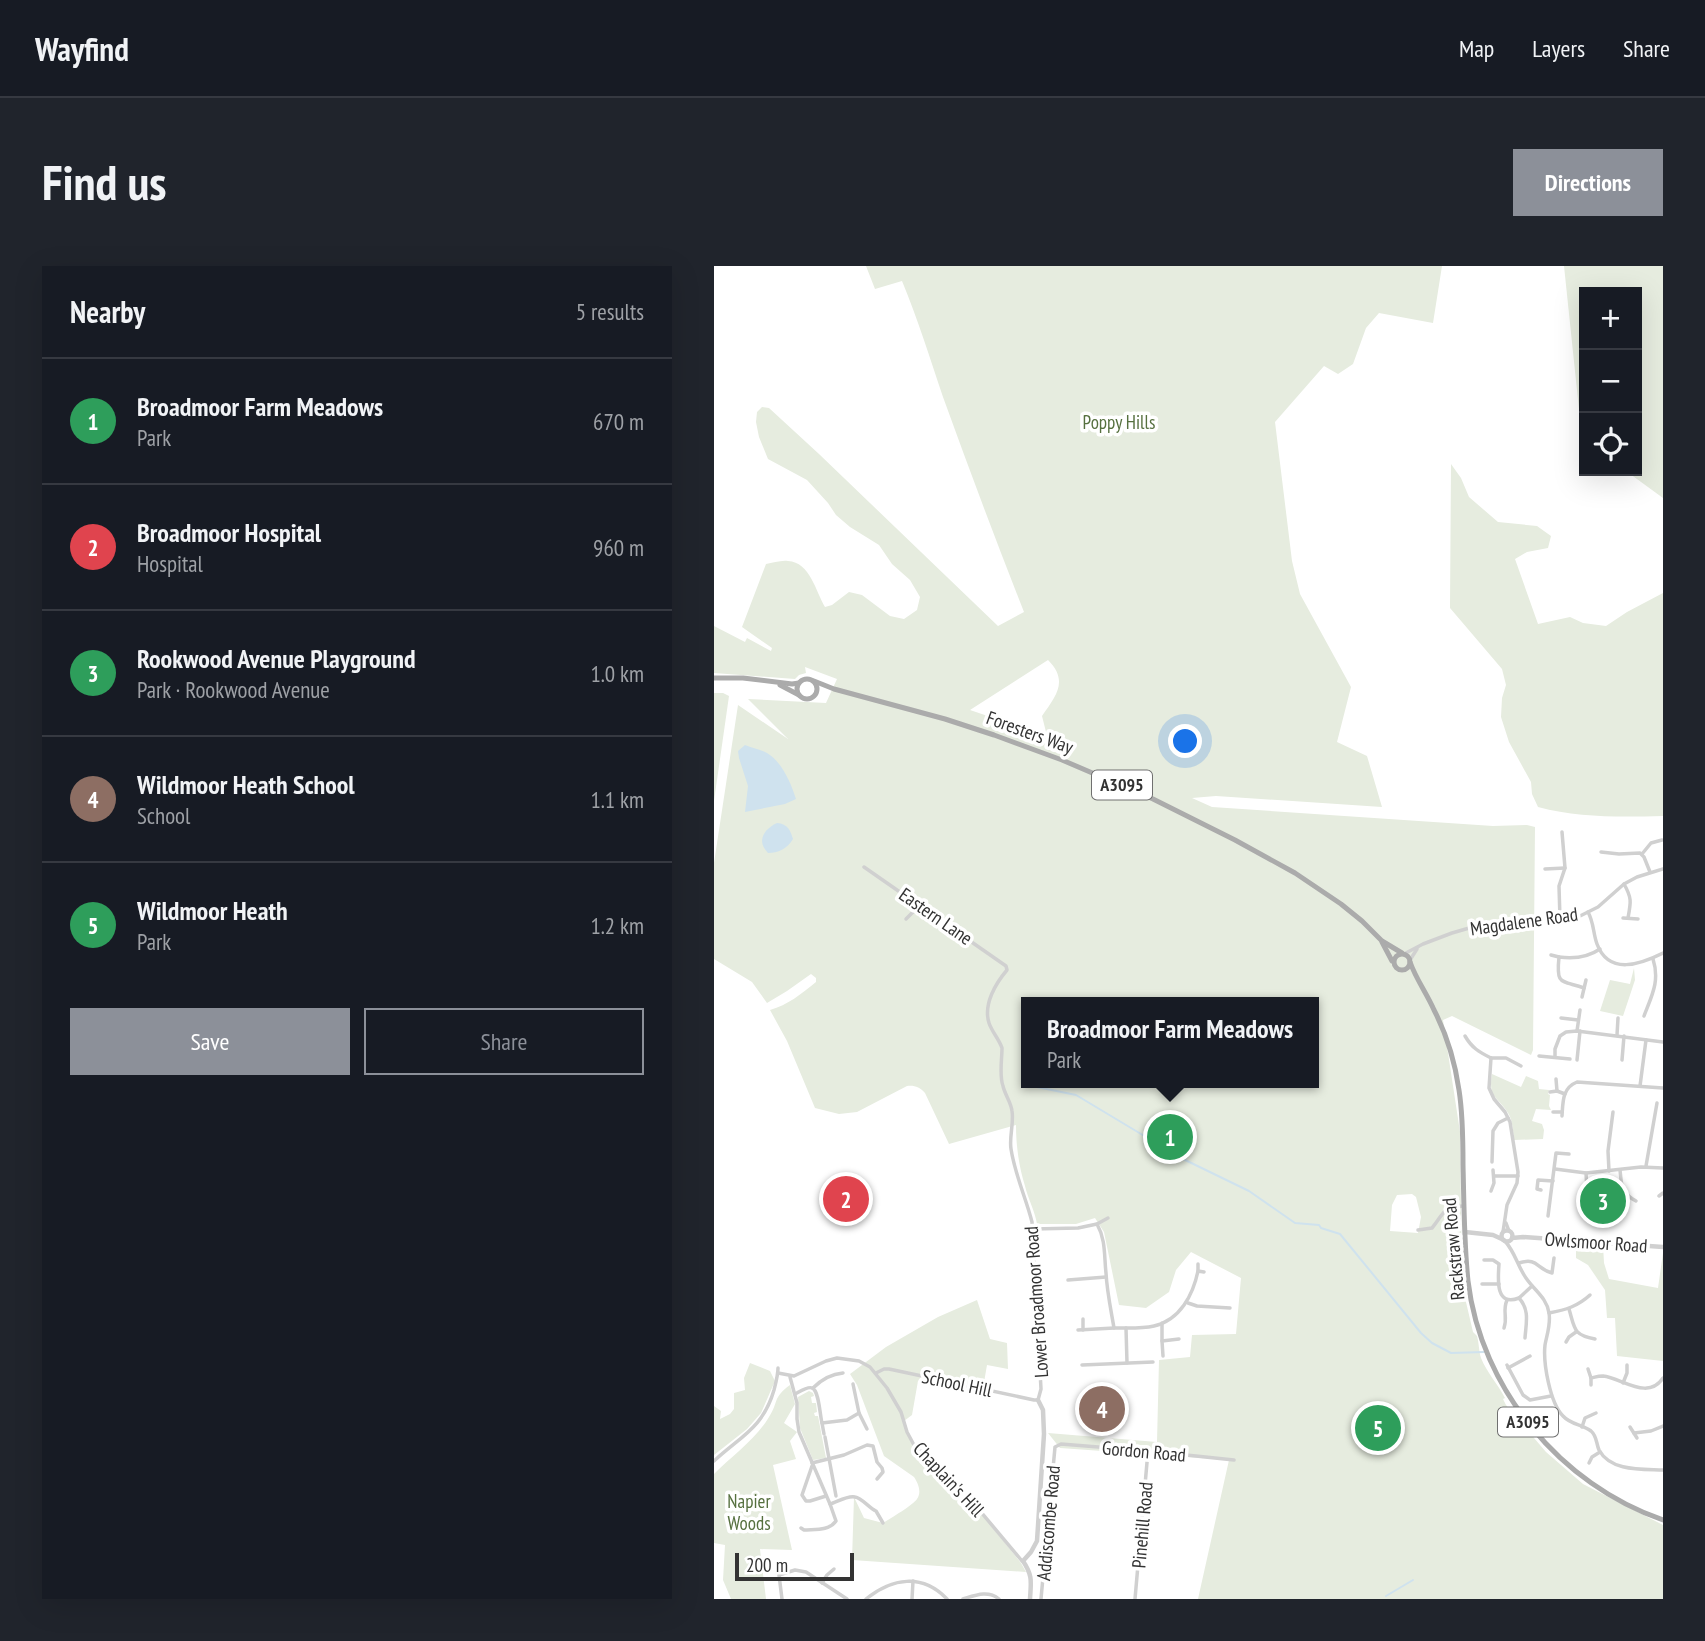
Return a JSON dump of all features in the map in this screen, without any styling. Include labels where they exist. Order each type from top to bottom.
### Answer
[{"type":"main road","points":[[714,678],[743,678],[792,684],[806,678],[814,681],[818,687],[810,699],[804,699],[777,683]]},
{"type":"main road","name":"Foresters Way","points":[[814,681],[834,690],[945,719],[994,735],[1129,788],[1225,834],[1296,873],[1341,904],[1382,941],[1403,953]]},
{"type":"main road","points":[[799,683],[797,690],[800,696]]},
{"type":"main road","name":"Foresters Way","points":[[817,692],[834,690]]},
{"type":"main road","name":"Foresters Way","points":[[1382,941],[1394,964]]},
{"type":"main road","points":[[1403,953],[1410,961],[1408,967],[1402,970],[1394,964],[1395,956],[1403,953]]},
{"type":"main road","name":"Rackstraw Road","points":[[1410,961],[1441,1024],[1456,1070],[1462,1117],[1468,1281],[1476,1320],[1491,1362],[1520,1412],[1546,1444],[1580,1475],[1599,1488],[1628,1505],[1663,1520]]},
{"type":"main road","name":"Rackstraw Road","points":[[1402,970],[1420,983]]},
{"type":"street","points":[[1560,919],[1559,886],[1565,868],[1562,832]]},
{"type":"street","points":[[1642,854],[1651,843],[1662,840]]},
{"type":"street","points":[[1601,852],[1642,854]]},
{"type":"street","points":[[1642,854],[1650,872]]},
{"type":"street","name":"Eastern Lane","points":[[864,867],[1007,968]]},
{"type":"street","points":[[1545,869],[1565,868]]},
{"type":"street","name":"Magdalene Road","points":[[1403,953],[1452,933],[1483,924],[1578,916],[1598,907],[1624,884],[1663,869]]},
{"type":"street","points":[[1624,884],[1631,900],[1625,918],[1638,919]]},
{"type":"street","points":[[906,919],[919,905]]},
{"type":"street","points":[[1588,912],[1597,943],[1608,959],[1622,965],[1641,964],[1663,953]]},
{"type":"street","points":[[1410,961],[1418,947]]},
{"type":"street","points":[[1552,955],[1581,958],[1600,950]]},
{"type":"street","points":[[1559,957],[1558,971],[1564,983],[1584,988]]},
{"type":"street","points":[[1644,1016],[1657,979],[1653,959]]},
{"type":"street","name":"Lower Broadmoor Road","points":[[1007,968],[993,991],[988,1013],[989,1023],[1001,1043],[1003,1087],[1013,1115],[1011,1149],[1033,1228],[1041,1385],[1038,1400],[1043,1410],[1044,1434],[1037,1541],[1023,1561]]},
{"type":"street","points":[[1582,997],[1586,980]]},
{"type":"street","points":[[1649,1003],[1654,1006]]},
{"type":"street","points":[[1577,1060],[1580,1010]]},
{"type":"street","points":[[1561,1018],[1578,1020]]},
{"type":"street","points":[[1617,1035],[1618,1018]]},
{"type":"street","points":[[1555,1058],[1560,1036],[1566,1032],[1579,1031],[1663,1042]]},
{"type":"street","points":[[1465,1036],[1477,1051],[1491,1058],[1506,1058],[1521,1066]]},
{"type":"street","points":[[1622,1060],[1625,1036]]},
{"type":"street","points":[[1640,1086],[1646,1039]]},
{"type":"street","points":[[1539,1056],[1570,1059]]},
{"type":"street","points":[[1491,1058],[1489,1088],[1511,1126],[1518,1176],[1507,1205],[1507,1236],[1525,1277],[1543,1298],[1549,1313],[1549,1332],[1545,1346],[1551,1396],[1563,1416],[1573,1424],[1590,1430],[1596,1437],[1600,1452],[1615,1464],[1663,1470]]},
{"type":"street","points":[[1556,1079],[1556,1091]]},
{"type":"street","points":[[1553,1112],[1562,1114],[1564,1094],[1577,1082],[1663,1088]]},
{"type":"street","points":[[1550,1092],[1564,1094]]},
{"type":"street","points":[[1646,1166],[1657,1103]]},
{"type":"street","points":[[1609,1171],[1608,1151],[1613,1112]]},
{"type":"street","points":[[1492,1162],[1493,1131],[1495,1126],[1508,1118]]},
{"type":"street","points":[[1655,1118],[1663,1119]]},
{"type":"street","points":[[1548,1216],[1556,1153],[1569,1154]]},
{"type":"street","points":[[1555,1169],[1586,1173],[1646,1166],[1663,1168]]},
{"type":"street","points":[[1620,1170],[1625,1195],[1636,1201]]},
{"type":"street","points":[[1491,1191],[1493,1173],[1518,1176]]},
{"type":"street","points":[[1586,1173],[1587,1191],[1593,1198],[1598,1198]]},
{"type":"street","points":[[1541,1190],[1537,1189],[1538,1180],[1553,1181]]},
{"type":"street","points":[[1418,1230],[1432,1228],[1442,1213],[1451,1207],[1464,1206]]},
{"type":"street","points":[[1033,1228],[1078,1228],[1097,1224],[1108,1218]]},
{"type":"street","points":[[1097,1224],[1104,1245],[1114,1328]]},
{"type":"street","name":"Owlsmoor Road","points":[[1465,1233],[1663,1247]]},
{"type":"street","points":[[1519,1263],[1528,1260],[1535,1262],[1545,1271],[1552,1273],[1554,1258]]},
{"type":"street","points":[[1485,1260],[1493,1260],[1499,1264],[1501,1295],[1507,1300],[1519,1298],[1532,1286]]},
{"type":"street","points":[[1083,1319],[1081,1330],[1154,1326],[1162,1323],[1180,1311],[1187,1302],[1192,1293],[1198,1264]]},
{"type":"street","points":[[1198,1271],[1204,1272]]},
{"type":"street","points":[[1068,1280],[1106,1277]]},
{"type":"street","points":[[1076,1280],[1076,1285]]},
{"type":"street","points":[[1482,1284],[1499,1284]]},
{"type":"street","points":[[1549,1313],[1569,1309],[1590,1295]]},
{"type":"street","points":[[1519,1298],[1527,1312],[1525,1338]]},
{"type":"street","points":[[1504,1328],[1503,1308],[1507,1300]]},
{"type":"street","points":[[1187,1302],[1197,1306],[1230,1308]]},
{"type":"street","points":[[1569,1309],[1576,1332],[1583,1337],[1595,1339]]},
{"type":"street","points":[[1162,1323],[1163,1356]]},
{"type":"street","points":[[1126,1328],[1127,1363]]},
{"type":"street","points":[[1566,1342],[1576,1332]]},
{"type":"street","points":[[1162,1341],[1179,1339]]},
{"type":"street","points":[[1530,1356],[1507,1366],[1522,1395],[1531,1400],[1551,1396]]},
{"type":"street","points":[[714,1461],[751,1430],[765,1414],[778,1370],[790,1376],[798,1375],[837,1358],[862,1362],[876,1373]]},
{"type":"street","points":[[1082,1365],[1153,1362]]},
{"type":"street","points":[[1622,1383],[1627,1373],[1627,1365]]},
{"type":"street","name":"School Hill","points":[[876,1373],[889,1369],[1038,1400]]},
{"type":"street","points":[[1588,1369],[1591,1385]]},
{"type":"street","points":[[795,1394],[809,1387],[813,1388],[835,1374],[843,1373]]},
{"type":"street","name":"Chaplain's Hill","points":[[876,1373],[901,1412],[914,1445],[955,1481],[1023,1561]]},
{"type":"street","points":[[790,1376],[797,1402],[799,1432],[836,1521],[829,1528],[801,1528]]},
{"type":"street","points":[[1591,1378],[1607,1377],[1631,1386],[1656,1387],[1663,1378]]},
{"type":"street","points":[[853,1384],[859,1413],[867,1429]]},
{"type":"street","points":[[813,1388],[817,1392],[836,1496]]},
{"type":"street","points":[[822,1423],[846,1420],[859,1413]]},
{"type":"street","points":[[1582,1427],[1585,1418],[1596,1413]]},
{"type":"street","points":[[1630,1427],[1635,1436],[1663,1426]]},
{"type":"street","name":"Gordon Road","points":[[1055,1447],[1061,1444],[1234,1460]]},
{"type":"street","points":[[812,1464],[867,1445],[873,1446],[883,1472],[877,1479]]},
{"type":"street","name":"Addiscombe Road","points":[[1041,1599],[1055,1447]]},
{"type":"street","name":"Pinehill Road","points":[[1135,1599],[1149,1451]]},
{"type":"street","points":[[1589,1463],[1592,1457],[1600,1452]]},
{"type":"street","points":[[812,1464],[802,1495],[806,1501],[825,1496]]},
{"type":"street","points":[[830,1504],[851,1496],[856,1497],[876,1511],[883,1523]]},
{"type":"street","points":[[1023,1561],[1030,1572],[1030,1599]]},
{"type":"street","points":[[777,1569],[782,1599]]},
{"type":"street","points":[[822,1583],[834,1569]]},
{"type":"street","points":[[779,1575],[798,1570],[806,1572],[847,1599]]},
{"type":"street","points":[[866,1599],[878,1590],[900,1581],[913,1581],[933,1588],[947,1599]]},
{"type":"street","points":[[912,1599],[913,1581]]},
{"type":"street","points":[[963,1599],[993,1594],[999,1599]]},
{"type":"green space","name":"Poppy Hills","points":[[866,266],[1442,266],[1433,323],[1379,313],[1366,328],[1353,364],[1338,374],[1324,366],[1275,422],[1292,561],[1300,594],[1351,687],[1337,742],[1367,756],[1382,807],[1216,796],[1192,798],[1212,807],[1535,827],[1531,1055],[1452,1016],[1443,1020],[1460,1132],[1462,1285],[1481,1358],[1505,1398],[1503,1399],[1506,1405],[1546,1452],[1583,1484],[1663,1525],[1663,1599],[1198,1599],[1229,1460],[1060,1448],[1048,1433],[1157,1442],[1159,1360],[1190,1357],[1192,1335],[1236,1334],[1241,1278],[1191,1252],[1176,1270],[1169,1292],[1146,1308],[1119,1305],[1104,1232],[1095,1218],[1076,1224],[1037,1224],[1021,1171],[1016,1125],[949,1144],[925,1093],[912,1086],[907,1086],[857,1112],[839,1114],[815,1108],[787,1041],[770,1010],[794,999],[816,982],[816,978],[811,974],[767,1003],[752,982],[714,959],[714,863],[738,705],[788,739],[748,699],[826,703],[837,679],[805,667],[806,673],[795,679],[714,673],[714,626],[745,642],[747,638],[771,651],[772,648],[742,627],[766,564],[780,561],[802,566],[825,607],[849,592],[862,595],[890,616],[904,619],[917,610],[920,597],[910,580],[892,564],[879,545],[836,515],[807,480],[768,459],[759,437],[757,412],[762,407],[769,408],[998,626],[1024,612],[902,281],[875,289]],"holes":[[[1048,660],[1058,675],[1058,688],[1042,716],[1047,736],[970,710]],[[1412,1194],[1416,1197],[1421,1217],[1418,1233],[1390,1231],[1392,1205],[1397,1195]]]},
{"type":"green space","points":[[1564,266],[1663,266],[1663,498],[1633,476],[1642,476],[1642,287],[1579,287],[1579,409]]},
{"type":"green space","points":[[1451,464],[1469,497],[1498,522],[1537,526],[1551,536],[1548,548],[1527,552],[1515,559],[1538,624],[1570,617],[1583,623],[1606,626],[1663,593],[1663,816],[1584,815],[1538,807],[1532,794],[1531,782],[1509,742],[1501,717],[1506,685],[1502,669],[1450,608]]},
{"type":"green space","points":[[714,693],[729,696],[714,801]]},
{"type":"green space","points":[[1634,968],[1635,980],[1623,1016],[1600,1011],[1610,980],[1630,984]]},
{"type":"green space","points":[[1492,1074],[1521,1087],[1526,1076],[1538,1081],[1539,1089],[1549,1090],[1551,1110],[1536,1109],[1532,1121],[1542,1124],[1543,1139],[1514,1140],[1510,1116],[1492,1093]]},
{"type":"green space","points":[[1576,1244],[1603,1245],[1604,1263],[1609,1279],[1658,1288],[1663,1253],[1663,1361],[1617,1356],[1615,1318],[1607,1318],[1605,1290],[1588,1265],[1576,1258]]},
{"type":"green space","points":[[977,1300],[990,1339],[1007,1343],[1008,1369],[987,1365],[982,1394],[918,1381],[912,1415],[904,1421],[914,1445],[955,1481],[1026,1572],[852,1560],[854,1497],[864,1518],[883,1523],[915,1502],[919,1491],[914,1477],[884,1456],[857,1385],[850,1374],[886,1347],[938,1317]]},
{"type":"green space","points":[[750,1363],[770,1371],[775,1381],[761,1413],[747,1429],[714,1455],[714,1406],[721,1411],[720,1419],[730,1414],[734,1409],[734,1393],[745,1390],[744,1378]]},
{"type":"green space","name":"Napier Woods","points":[[790,1385],[795,1404],[784,1423],[797,1432],[790,1441],[796,1459],[773,1465],[792,1550],[760,1549],[766,1599],[731,1599],[723,1580],[725,1545],[714,1543],[714,1474],[764,1425],[778,1397]]},
{"type":"green space","points":[[809,1391],[814,1396],[811,1397],[812,1403],[816,1403],[817,1412],[814,1413],[818,1416],[826,1458],[813,1460],[800,1428],[798,1397]]},
{"type":"water","points":[[745,745],[767,753],[777,762],[789,780],[796,799],[785,804],[745,812],[748,786],[738,751]]},
{"type":"water","points":[[777,823],[788,828],[793,839],[782,850],[768,853],[764,849],[763,836]]},
{"type":"waterway","points":[[1042,1088],[1076,1095],[1176,1155]]},
{"type":"waterway","points":[[1179,1157],[1249,1191],[1295,1223],[1319,1225],[1340,1234],[1432,1343],[1451,1353],[1484,1352]]},
{"type":"waterway","points":[[1386,1596],[1413,1580]]},
{"type":"place","name":"Broadmoor Farm Meadows","points":[[1170,1137]]},
{"type":"place","name":"Broadmoor Hospital","points":[[846,1199]]},
{"type":"place","name":"Rookwood Avenue Playground","points":[[1603,1201]]},
{"type":"place","name":"Wildmoor Heath School","points":[[1102,1409]]},
{"type":"place","name":"Wildmoor Heath","points":[[1378,1428]]}]
